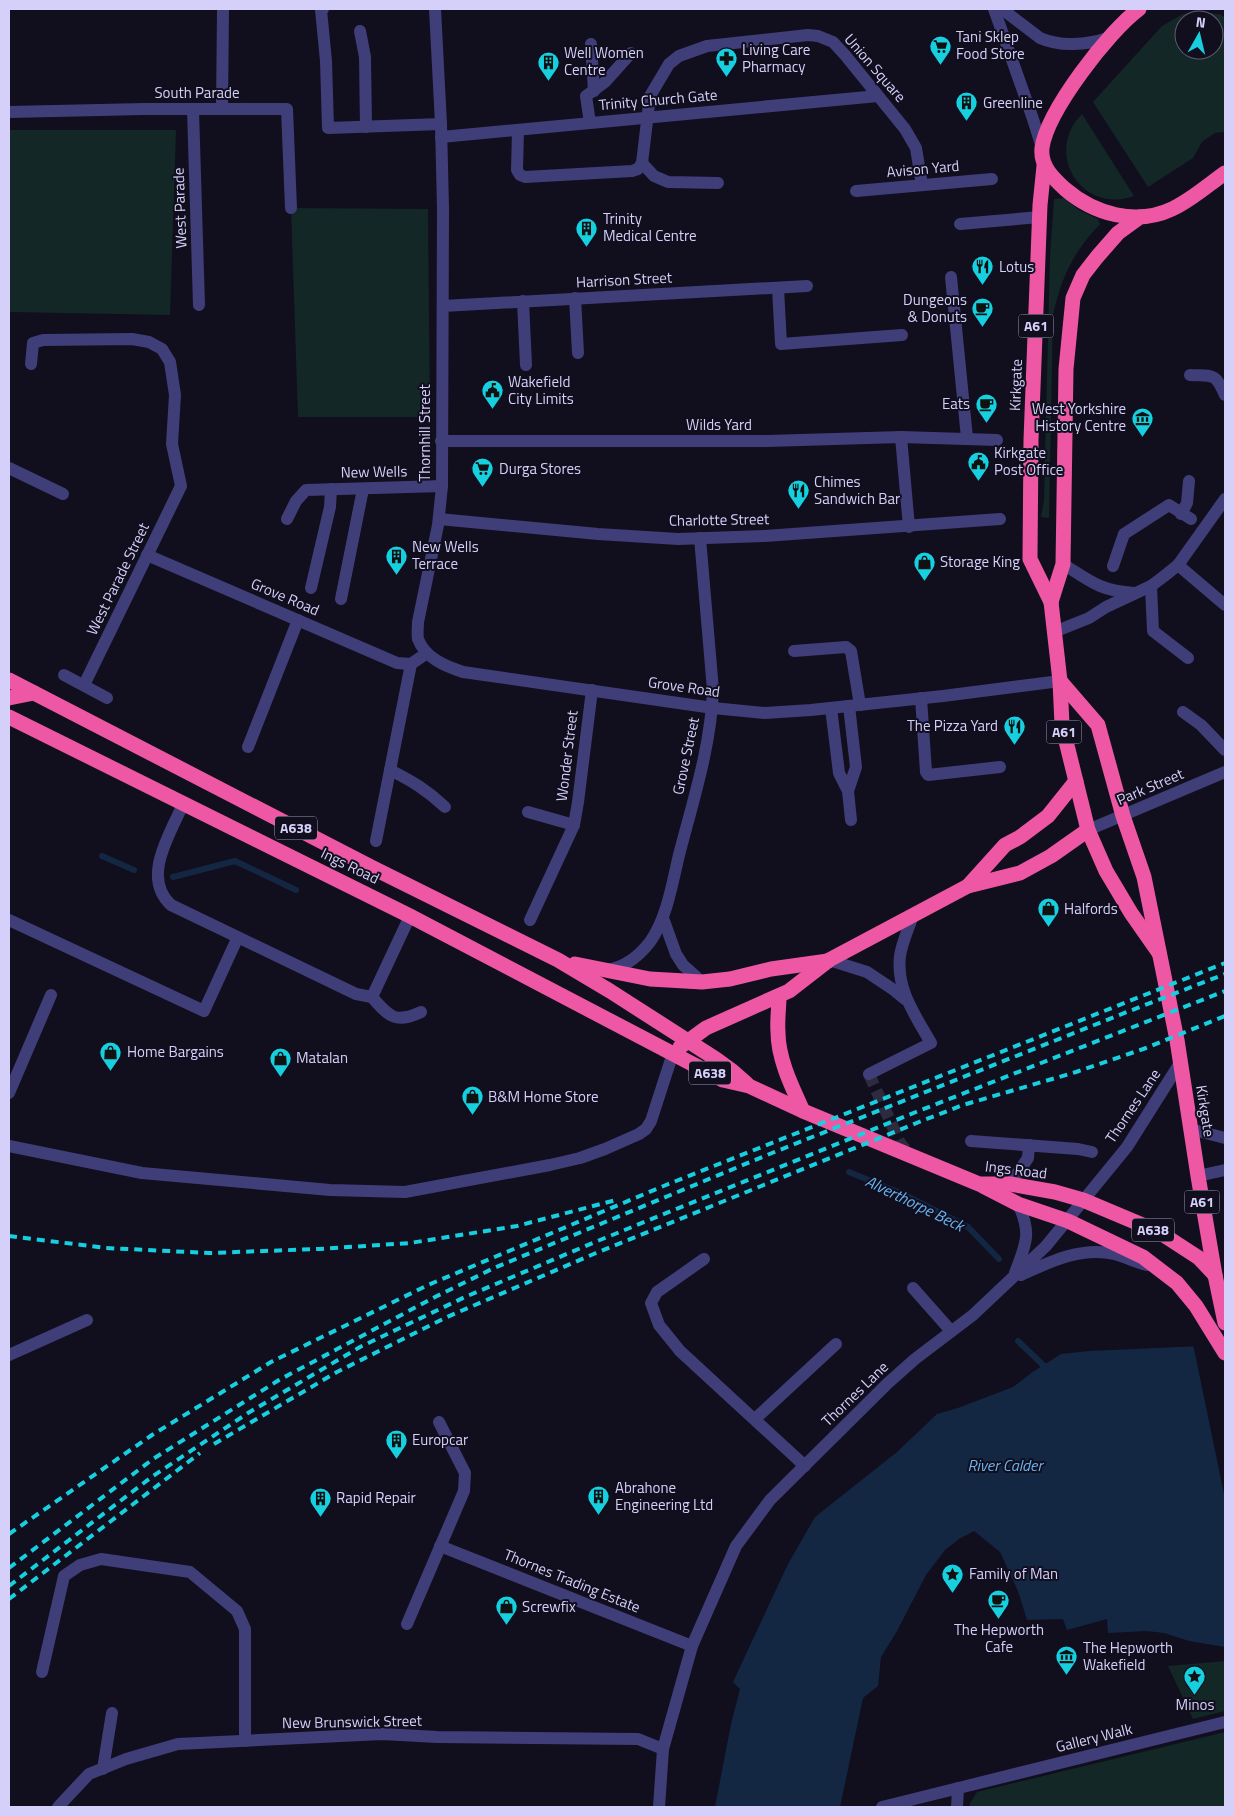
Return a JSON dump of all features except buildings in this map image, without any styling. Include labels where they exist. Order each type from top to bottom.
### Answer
[{"type":"highway","name":"A61","points":[[1139,9],[1108,38],[1061,102],[1050,123],[1042,148],[1044,166],[1055,180],[1072,195],[1085,203],[1118,216],[1140,217],[1163,214],[1225,173]]},
{"type":"highway","name":"Kirkgate","points":[[1044,166],[1040,217],[1031,440],[1030,559],[1051,602],[1060,681],[1062,725],[1088,830],[1106,871],[1131,913],[1159,953]]},
{"type":"highway","name":"Kirkgate","points":[[1051,602],[1063,564],[1066,370],[1073,298],[1083,275],[1097,257],[1118,233],[1140,217]]},
{"type":"highway","name":"Ings Road","points":[[9,680],[371,867],[558,960],[610,991],[731,1070],[749,1086]]},
{"type":"highway","name":"Kirkgate","points":[[1060,681],[1098,725],[1123,816],[1144,878],[1177,1040],[1215,1275]]},
{"type":"highway","points":[[9,698],[34,693]]},
{"type":"highway","name":"Ings Road","points":[[9,717],[410,916],[724,1080],[749,1086],[803,1111],[979,1184],[1010,1184],[1055,1192],[1083,1200],[1159,1232],[1199,1258],[1215,1275]]},
{"type":"highway","name":"Ings Road","points":[[968,886],[1005,845],[1020,837],[1048,816],[1076,781]]},
{"type":"highway","name":"Ings Road","points":[[673,1052],[706,1028],[789,991],[829,960],[913,915],[968,886],[1020,873],[1051,856],[1088,830]]},
{"type":"highway","name":"Ings Road","points":[[558,960],[650,979],[702,982],[730,979],[771,969],[829,960]]},
{"type":"highway","points":[[779,996],[778,1033],[782,1057],[803,1111]]},
{"type":"highway","name":"A638","points":[[979,1184],[1018,1204],[1068,1221],[1143,1257],[1177,1283],[1196,1306],[1225,1353]]},
{"type":"highway","name":"A61","points":[[1215,1275],[1225,1323]]},
{"type":"street","points":[[222,109],[223,9]]},
{"type":"street","name":"Trinity Church Gate","points":[[323,9],[321,10],[321,20],[326,61],[328,128],[518,130],[878,96]]},
{"type":"street","name":"Thornhill Street","points":[[427,653],[418,638],[418,622],[439,519],[442,486],[443,306],[441,130],[435,9]]},
{"type":"street","points":[[994,9],[1031,111],[1042,148]]},
{"type":"street","points":[[1002,9],[1040,38],[1046,40],[1092,44],[1108,38]]},
{"type":"street","points":[[360,31],[366,57],[366,127]]},
{"type":"street","name":"Union Square","points":[[642,163],[650,96],[669,64],[679,56],[707,46],[808,35],[818,36],[833,42],[845,54],[905,129],[916,148],[922,185]]},
{"type":"street","points":[[591,44],[594,91]]},
{"type":"street","points":[[590,123],[586,96],[605,82],[631,53]]},
{"type":"street","name":"South Parade","points":[[9,112],[144,109],[287,109],[291,208]]},
{"type":"street","name":"West Parade","points":[[193,110],[199,305]]},
{"type":"street","points":[[518,130],[517,170],[520,175],[525,177],[632,172],[642,163],[654,176],[668,182],[718,183]]},
{"type":"street","name":"Avison Yard","points":[[856,191],[992,179]]},
{"type":"street","points":[[960,224],[1040,217]]},
{"type":"street","points":[[951,278],[967,438]]},
{"type":"street","name":"Harrison Street","points":[[443,306],[807,286]]},
{"type":"street","points":[[778,288],[781,344],[902,335]]},
{"type":"street","points":[[575,298],[578,353]]},
{"type":"street","points":[[523,301],[526,365]]},
{"type":"street","name":"West Parade Street","points":[[31,364],[33,343],[43,340],[132,339],[149,342],[162,349],[170,362],[175,395],[172,444],[182,486],[84,686]]},
{"type":"street","points":[[1190,375],[1214,376],[1219,380],[1225,395]]},
{"type":"street","points":[[901,437],[909,527]]},
{"type":"street","name":"Wilds Yard","points":[[441,441],[767,442],[901,437],[997,440]]},
{"type":"street","points":[[9,468],[63,494]]},
{"type":"street","points":[[1113,566],[1124,534],[1169,505],[1186,516],[1189,481]]},
{"type":"street","name":"New Wells","points":[[288,519],[296,501],[306,490],[442,486]]},
{"type":"street","points":[[341,598],[363,488]]},
{"type":"street","points":[[311,588],[330,507],[331,489]]},
{"type":"street","points":[[1054,632],[1089,618],[1151,586],[1178,565],[1225,499]]},
{"type":"street","name":"Charlotte Street","points":[[439,519],[598,534],[678,539],[765,536],[1000,520]]},
{"type":"street","name":"Grove Street","points":[[601,970],[613,969],[634,958],[650,941],[663,918],[702,766],[713,708],[713,690],[700,538]]},
{"type":"street","name":"Grove Road","points":[[147,555],[397,662],[410,664]]},
{"type":"street","points":[[1063,564],[1102,588],[1134,594]]},
{"type":"street","points":[[1178,565],[1225,605]]},
{"type":"street","points":[[1151,586],[1153,631],[1188,658]]},
{"type":"street","points":[[248,747],[298,620]]},
{"type":"street","points":[[794,651],[846,647],[851,651],[855,705],[856,767],[848,791]]},
{"type":"street","points":[[376,841],[410,664],[427,653]]},
{"type":"street","name":"Grove Road","points":[[427,653],[444,666],[463,672],[713,708],[765,713],[943,696],[1060,681]]},
{"type":"street","points":[[64,675],[107,698]]},
{"type":"street","name":"Wonder Street","points":[[530,920],[574,825],[592,690]]},
{"type":"street","points":[[922,698],[926,772],[928,775],[1000,767]]},
{"type":"street","points":[[831,708],[839,773],[848,791],[851,820]]},
{"type":"street","points":[[1183,712],[1201,725],[1225,750]]},
{"type":"street","points":[[390,770],[416,783],[445,807]]},
{"type":"street","name":"Park Street","points":[[1088,830],[1225,772]]},
{"type":"street","points":[[183,804],[157,870],[159,890],[163,898],[171,905],[356,994],[372,997],[385,1011],[398,1019],[408,1019],[421,1012]]},
{"type":"street","name":"Wonder Street","points":[[528,812],[574,825]]},
{"type":"street","points":[[870,1074],[930,1043],[907,1001],[901,983],[900,956],[913,915]]},
{"type":"street","points":[[372,997],[410,916]]},
{"type":"street","points":[[663,918],[676,954],[682,964],[702,982]]},
{"type":"street","points":[[9,920],[204,1011],[237,938]]},
{"type":"street","points":[[829,960],[867,972],[907,1001]]},
{"type":"street","points":[[9,1093],[51,995]]},
{"type":"street","points":[[9,1146],[142,1173],[330,1190],[405,1192],[550,1165],[605,1149],[639,1134],[646,1129],[651,1120],[673,1052]]},
{"type":"street","name":"Thornes Lane","points":[[659,1807],[663,1749],[692,1646],[736,1546],[770,1500],[888,1383],[973,1315],[1046,1246],[1130,1142],[1180,1063]]},
{"type":"street","points":[[1190,1129],[1225,1138]]},
{"type":"street","points":[[971,1141],[1078,1149],[1092,1152]]},
{"type":"street","points":[[1010,1184],[1028,1158],[1029,1145]]},
{"type":"street","points":[[1198,1176],[1225,1170]]},
{"type":"street","points":[[1014,1278],[1027,1235],[1018,1204]]},
{"type":"street","points":[[1014,1278],[1060,1259],[1077,1254],[1096,1252],[1113,1254],[1159,1269]]},
{"type":"street","points":[[704,1259],[657,1292],[652,1303],[659,1325],[680,1351],[805,1466]]},
{"type":"street","points":[[913,1288],[951,1331]]},
{"type":"street","points":[[9,1355],[87,1320]]},
{"type":"street","points":[[755,1419],[836,1344]]},
{"type":"street","points":[[407,1624],[464,1491],[465,1473],[439,1422]]},
{"type":"street","name":"Thornes Trading Estate","points":[[440,1546],[692,1646]]},
{"type":"street","points":[[42,1672],[64,1576],[80,1565],[101,1559],[190,1572],[237,1611],[244,1630],[245,1741]]},
{"type":"street","points":[[103,1769],[112,1713]]},
{"type":"street","name":"Gallery Walk","points":[[882,1807],[1225,1722]]},
{"type":"street","name":"New Brunswick Street","points":[[58,1807],[89,1774],[126,1759],[178,1744],[382,1734],[437,1737],[638,1739],[663,1749]]},
{"type":"street","points":[[956,1807],[958,1788]]},
{"type":"green space","points":[[1225,17],[1225,132],[1215,133],[1202,142],[1193,158],[1148,187],[1093,102],[1162,26],[1174,19],[1174,60],[1224,60]]},
{"type":"green space","points":[[1082,114],[1134,196],[1115,200],[1098,197],[1084,189],[1074,177],[1068,162],[1066,146],[1071,130]]},
{"type":"green space","points":[[9,130],[176,130],[170,315],[9,312]]},
{"type":"green space","points":[[1064,198],[1079,210],[1098,219],[1100,224],[1082,245],[1069,266],[1053,315],[1049,518],[1041,517],[1044,500],[1050,256],[1054,199]]},
{"type":"green space","points":[[291,208],[428,209],[430,417],[298,417]]},
{"type":"green space","points":[[1225,1661],[1225,1711],[1193,1719],[1168,1666]]},
{"type":"green space","points":[[1225,1732],[1225,1807],[970,1807],[970,1803],[977,1792]]},
{"type":"water","name":"River Calder","points":[[1225,1345],[1225,1647],[1189,1641],[1164,1633],[1147,1631],[1108,1633],[1107,1619],[1067,1630],[1063,1619],[1027,1620],[1018,1591],[1000,1552],[974,1531],[959,1539],[945,1550],[926,1575],[897,1631],[881,1657],[878,1686],[863,1698],[840,1807],[715,1807],[731,1724],[740,1689],[733,1682],[788,1564],[815,1517],[897,1452],[937,1414],[1013,1387],[1061,1354]]},
{"type":"pier","points":[[1225,1342],[1225,1499],[1193,1344]]},
{"type":"waterway","name":"Alverthorpe Beck","points":[[102,856],[134,870]]},
{"type":"waterway","name":"Alverthorpe Beck","points":[[173,877],[235,861],[296,890]]},
{"type":"waterway","name":"Alverthorpe Beck","points":[[849,1172],[903,1194],[968,1227],[999,1259]]},
{"type":"waterway","name":"Alverthorpe Beck","points":[[1018,1341],[1043,1365]]},
{"type":"tunnel","points":[[869,1074],[900,1143],[911,1156]]},
{"type":"railway","points":[[9,1534],[152,1435],[271,1362],[428,1285],[666,1185],[1225,963]]},
{"type":"railway","points":[[9,1568],[153,1459],[279,1380],[435,1297],[494,1268],[772,1153],[1225,974]]},
{"type":"railway","points":[[9,1586],[153,1476],[248,1413],[360,1347],[465,1297],[595,1242],[916,1112],[1225,991]]},
{"type":"railway","points":[[214,1444],[337,1372],[447,1317],[596,1253],[963,1105],[1076,1072],[1146,1048],[1225,1016]]},
{"type":"railway","points":[[9,1236],[106,1248],[209,1253],[319,1249],[410,1243],[517,1226],[616,1200]]},
{"type":"railway","points":[[9,1599],[200,1453]]},
{"type":"place","name":"Tani Sklep Food Store","points":[[940,65]]},
{"type":"place","name":"Living Care Pharmacy","points":[[726,78]]},
{"type":"place","name":"Well Women Centre","points":[[548,81]]},
{"type":"place","name":"Greenline","points":[[967,122]]},
{"type":"place","name":"Trinity Medical Centre","points":[[587,247]]},
{"type":"place","name":"Lotus","points":[[983,286]]},
{"type":"place","name":"Dungeons & Donuts","points":[[983,328]]},
{"type":"place","name":"Wakefield City Limits","points":[[492,410]]},
{"type":"place","name":"Eats","points":[[986,423]]},
{"type":"place","name":"West Yorkshire History Centre","points":[[1142,437]]},
{"type":"place","name":"Kirkgate Post Office","points":[[978,481]]},
{"type":"place","name":"Durga Stores","points":[[483,488]]},
{"type":"place","name":"Chimes Sandwich Bar","points":[[798,510]]},
{"type":"place","name":"New Wells Terrace","points":[[396,575]]},
{"type":"place","name":"Storage King","points":[[924,581]]},
{"type":"place","name":"The Pizza Yard","points":[[1014,745]]},
{"type":"place","name":"Halfords","points":[[1048,928]]},
{"type":"place","name":"Home Bargains","points":[[111,1071]]},
{"type":"place","name":"Matalan","points":[[280,1077]]},
{"type":"place","name":"B&M Home Store","points":[[472,1116]]},
{"type":"place","name":"Europcar","points":[[396,1459]]},
{"type":"place","name":"Abrahone Engineering Ltd","points":[[599,1516]]},
{"type":"place","name":"Rapid Repair","points":[[320,1517]]},
{"type":"place","name":"Family of Man","points":[[953,1593]]},
{"type":"place","name":"The Hepworth Cafe","points":[[999,1620]]},
{"type":"place","name":"Screwfix","points":[[506,1626]]},
{"type":"place","name":"The Hepworth Wakefield","points":[[1067,1676]]},
{"type":"place","name":"Minos","points":[[1195,1696]]}]
